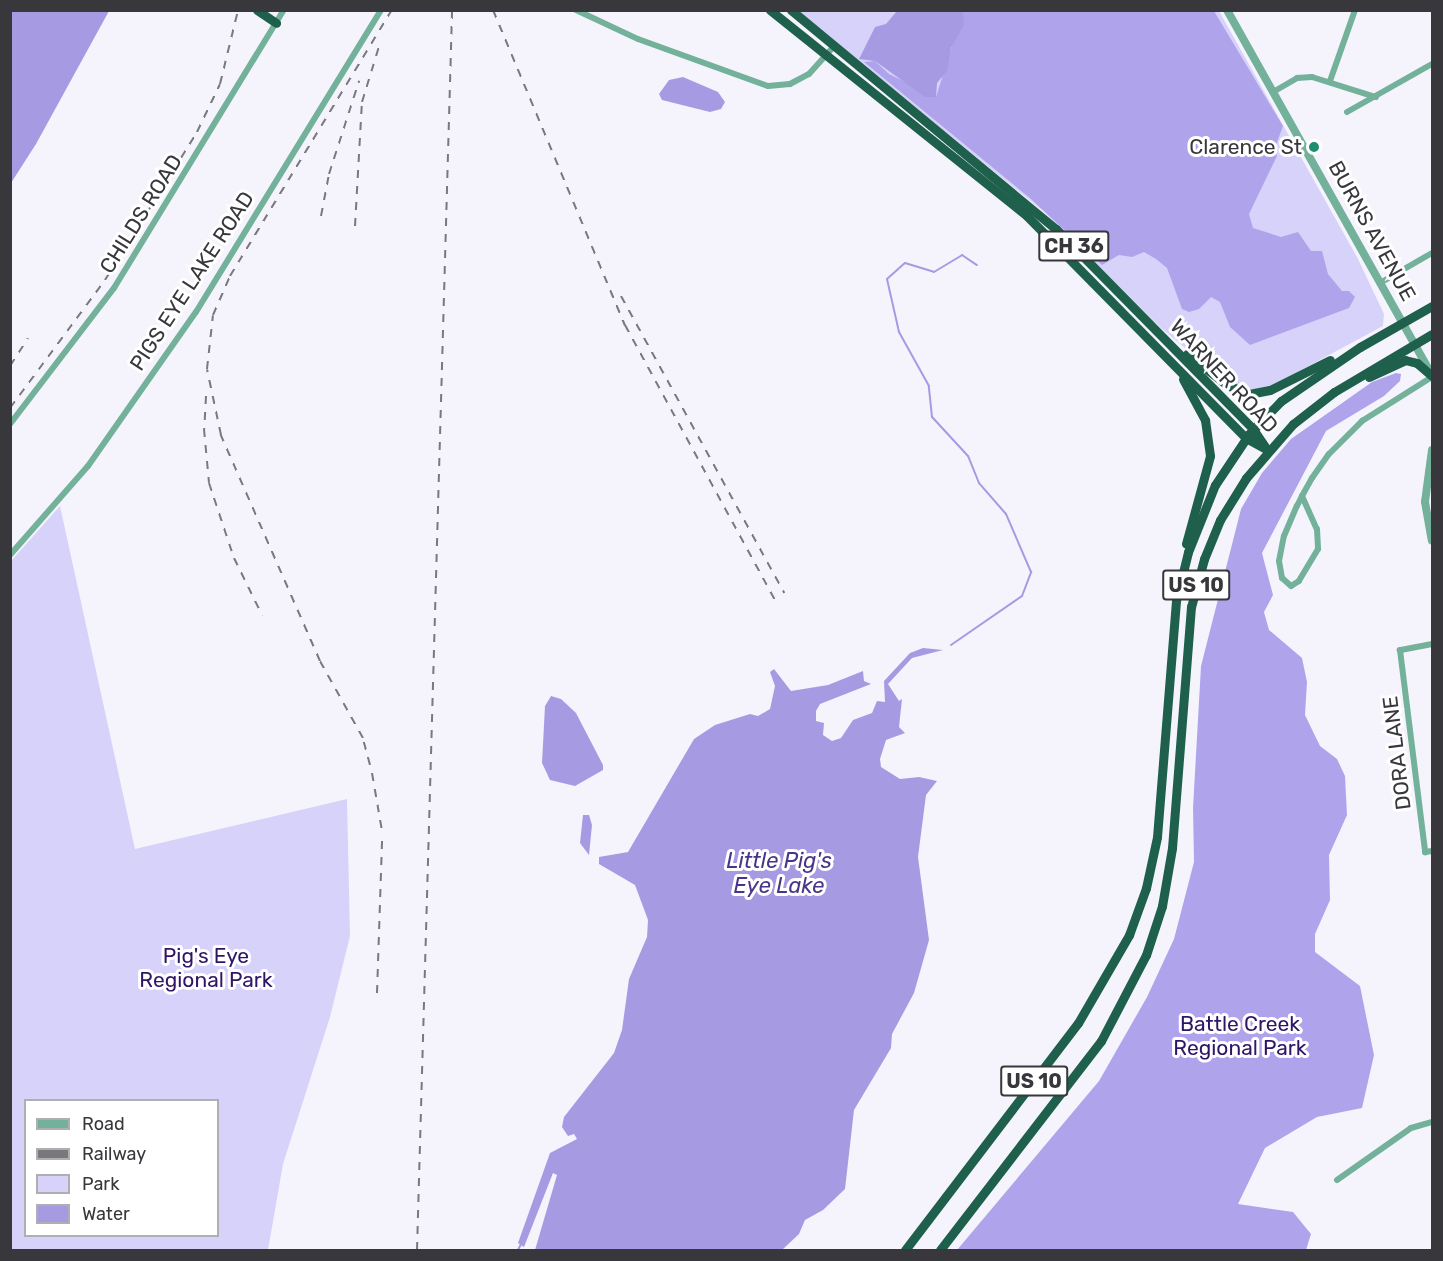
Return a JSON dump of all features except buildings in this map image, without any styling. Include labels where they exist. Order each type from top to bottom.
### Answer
[{"type":"highway","points":[[257,10],[276,22]]},
{"type":"highway","name":"WARNER ROAD","points":[[770,10],[1019,209],[1246,438],[1268,450]]},
{"type":"highway","name":"WARNER ROAD","points":[[790,10],[1034,209],[1159,332],[1253,429],[1268,450]]},
{"type":"highway","name":"US 10","points":[[905,1251],[1078,1023],[1129,935],[1157,837],[1171,629],[1182,573],[1206,506],[1246,438],[1293,392],[1359,347],[1432,306]]},
{"type":"highway","points":[[1128,317],[1190,388],[1208,430],[1208,469],[1188,531],[1182,573]]},
{"type":"highway","points":[[1159,332],[1227,385],[1249,394],[1270,390],[1359,347]]},
{"type":"highway","name":"US 10","points":[[940,1251],[1095,1049],[1136,981],[1161,911],[1172,848],[1187,631],[1196,583],[1220,520],[1268,450],[1334,392],[1432,334]]},
{"type":"highway","points":[[1334,392],[1405,360],[1432,376]]},
{"type":"street","name":"CHILDS ROAD","points":[[10,424],[114,288],[284,10]]},
{"type":"street","name":"PIGS EYE LAKE ROAD","points":[[10,555],[88,466],[196,312],[381,10]]},
{"type":"street","points":[[576,10],[638,39],[768,86],[799,80],[834,46]]},
{"type":"street","name":"BURNS AVENUE","points":[[1227,10],[1432,376]]},
{"type":"street","points":[[1330,81],[1355,10]]},
{"type":"street","points":[[1347,112],[1432,64]]},
{"type":"street","points":[[1273,92],[1298,78],[1330,81],[1376,97]]},
{"type":"street","points":[[1380,283],[1432,253]]},
{"type":"street","points":[[1302,496],[1317,529],[1318,549],[1299,582],[1291,586],[1282,578],[1279,561],[1284,537],[1302,496],[1329,454],[1362,421],[1432,376]]},
{"type":"street","points":[[1432,450],[1425,496],[1432,540]]},
{"type":"street","name":"DORA LANE","points":[[1429,852],[1400,650],[1432,644]]},
{"type":"street","points":[[1337,1180],[1411,1128],[1432,1122]]},
{"type":"green space","points":[[796,11],[1219,11],[1357,257],[1384,314],[1383,326],[1266,389],[1235,390],[1161,328],[1044,212]]},
{"type":"green space","points":[[963,11],[1214,11],[1283,126],[1276,145],[1277,156],[1249,214],[1253,228],[1281,237],[1298,232],[1311,251],[1322,251],[1328,274],[1342,291],[1349,291],[1355,297],[1349,308],[1250,345],[1230,327],[1220,302],[1211,297],[1199,309],[1189,312],[1182,309],[1167,268],[1144,252],[1132,257],[1119,255],[1102,265],[1031,199],[864,62],[875,61],[889,74],[936,97]]},
{"type":"green space","name":"Battle Creek Regional Park","points":[[1396,373],[1401,374],[1400,381],[1384,396],[1326,431],[1262,553],[1273,595],[1264,612],[1269,630],[1302,658],[1307,682],[1305,715],[1320,746],[1337,759],[1345,776],[1347,815],[1329,855],[1330,900],[1315,934],[1315,952],[1360,986],[1374,1055],[1362,1108],[1317,1117],[1265,1148],[1238,1204],[1293,1212],[1311,1234],[1306,1250],[957,1250],[1099,1081],[1147,997],[1174,939],[1194,862],[1193,808],[1201,666],[1241,509],[1262,473],[1291,439],[1372,382]]},
{"type":"green space","name":"Pig's Eye Regional Park","points":[[60,506],[135,849],[347,799],[350,936],[330,1017],[283,1164],[268,1250],[11,1250],[11,561]]},
{"type":"water","points":[[11,10],[109,11],[36,144],[11,183]]},
{"type":"water","points":[[897,11],[963,11],[964,25],[951,48],[947,71],[937,83],[936,97],[925,97],[875,61],[859,59],[875,27],[886,24]]},
{"type":"water","points":[[683,77],[718,92],[725,102],[721,109],[710,112],[662,100],[659,94],[669,80]]},
{"type":"water","name":"Little Pig's Eye Lake","points":[[923,648],[943,650],[912,658],[888,684],[899,701],[902,699],[899,727],[905,733],[886,740],[880,759],[881,767],[900,779],[919,777],[937,781],[926,795],[918,857],[929,940],[914,993],[892,1034],[891,1048],[854,1110],[845,1189],[823,1210],[805,1220],[799,1234],[782,1250],[535,1250],[557,1175],[553,1173],[524,1247],[518,1243],[550,1153],[577,1139],[574,1134],[568,1136],[562,1127],[564,1117],[614,1053],[622,1030],[629,979],[647,937],[648,920],[635,885],[599,864],[599,857],[628,852],[694,739],[715,725],[750,714],[758,716],[770,709],[775,686],[770,672],[774,669],[791,691],[828,685],[863,671],[864,681],[871,684],[820,704],[816,711],[816,721],[824,723],[823,735],[832,741],[841,738],[853,720],[872,713],[877,701],[885,702],[884,681],[910,653]]},
{"type":"water","points":[[551,696],[561,699],[576,713],[603,765],[603,770],[575,786],[550,780],[542,763],[545,706]]},
{"type":"water","points":[[583,815],[589,815],[592,825],[589,855],[580,843]]},
{"type":"waterway","points":[[951,645],[1022,596],[1031,572],[1006,514],[979,483],[968,456],[932,417],[929,386],[899,332],[887,279],[905,263],[934,272],[962,255],[977,265]]},
{"type":"waterway","points":[[518,1250],[522,1242]]},
{"type":"railway","points":[[10,408],[105,280],[197,132],[220,84],[238,10]]},
{"type":"railway","points":[[370,765],[363,738],[320,661],[221,435],[207,369],[213,315],[230,276],[392,10]]},
{"type":"railway","points":[[417,1250],[452,10]]},
{"type":"railway","points":[[493,10],[625,325],[775,600]]},
{"type":"railway","points":[[355,226],[362,102],[380,43]]},
{"type":"railway","points":[[321,216],[329,174],[359,81]]},
{"type":"railway","points":[[621,296],[784,593]]},
{"type":"railway","points":[[10,366],[28,338]]},
{"type":"railway","points":[[206,396],[204,429],[209,483],[234,558],[262,615]]},
{"type":"railway","points":[[372,773],[382,831]]},
{"type":"railway","points":[[377,993],[382,840]]},
{"type":"place","name":"Clarence St","points":[[1314,147]]}]
